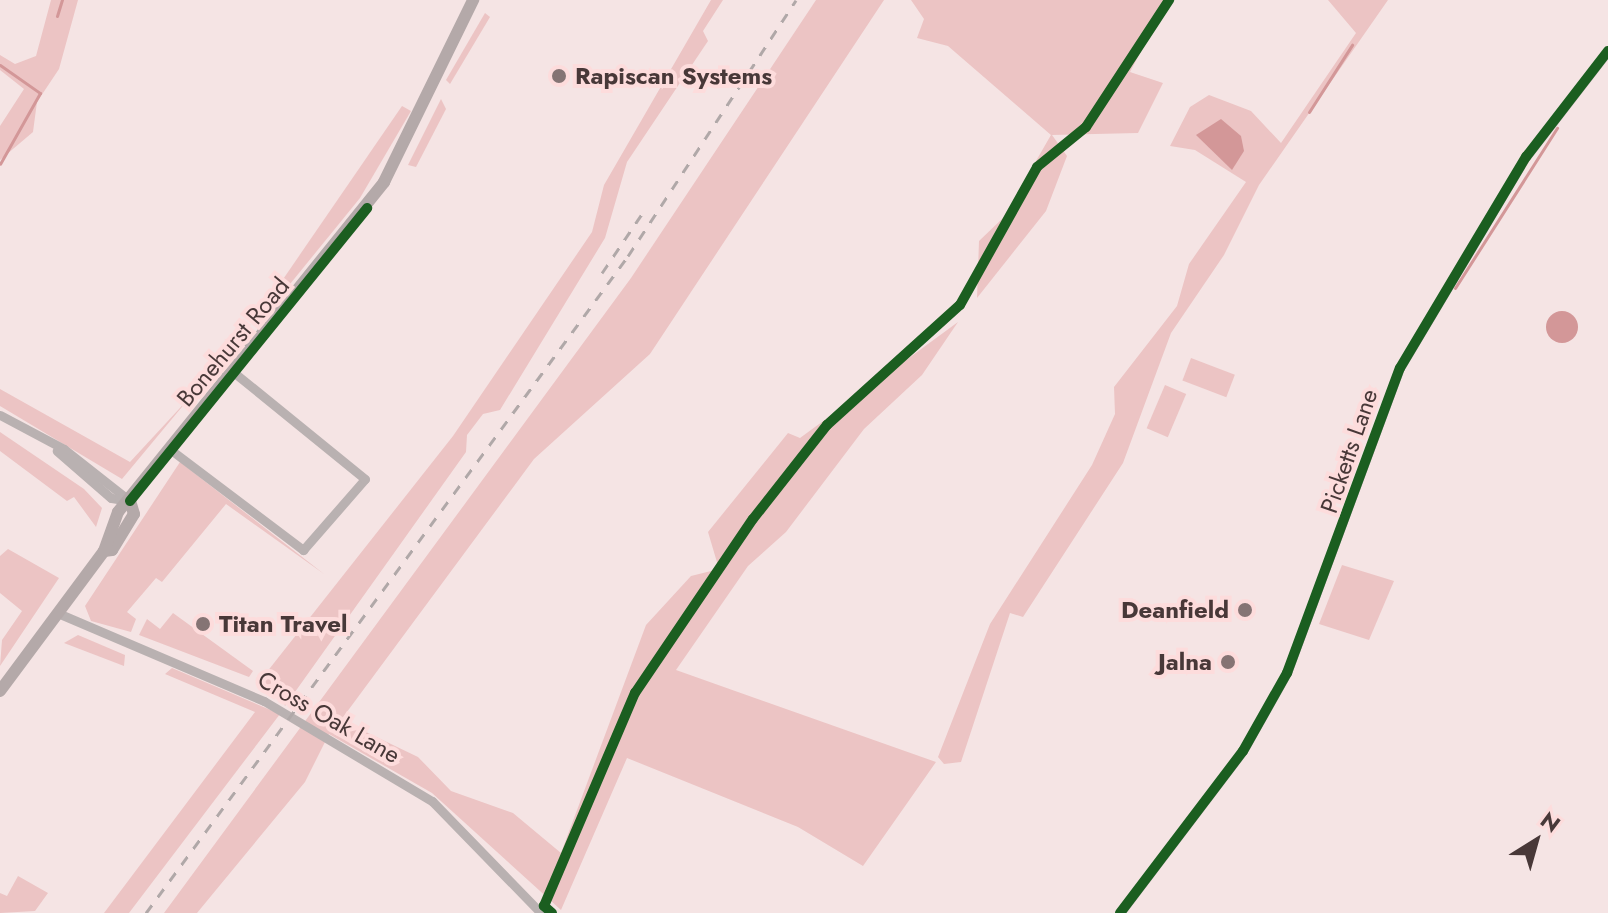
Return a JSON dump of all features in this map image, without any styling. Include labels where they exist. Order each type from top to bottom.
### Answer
[{"type":"main road","name":"Bonehurst Road","points":[[0,691],[104,551],[114,519],[384,182],[473,0]]},
{"type":"street","name":"Picketts Lane","points":[[1120,913],[1243,751],[1287,673],[1400,368],[1526,157],[1608,51]]},
{"type":"street","points":[[171,450],[296,545],[309,547],[365,479],[232,371]]},
{"type":"street","points":[[0,415],[130,501]]},
{"type":"street","name":"Cross Oak Lane","points":[[60,614],[253,696],[432,801],[541,913]]},
{"type":"shaded area","points":[[51,0],[78,0],[59,69],[37,102],[33,132],[0,160],[0,126],[24,89],[0,70],[0,55],[15,64],[36,56]]},
{"type":"shaded area","points":[[711,0],[723,0],[703,31],[708,41],[627,162],[605,238],[500,410],[483,414],[467,435],[466,452],[285,706],[280,694],[259,682],[453,436],[592,232],[604,185]]},
{"type":"shaded area","points":[[816,0],[884,0],[650,354],[534,459],[341,720],[418,757],[451,791],[513,813],[561,853],[646,625],[691,576],[719,569],[708,532],[788,433],[800,438],[958,322],[922,375],[864,429],[786,532],[748,566],[676,670],[936,762],[863,866],[798,827],[627,758],[561,910],[432,793],[329,734],[305,782],[197,913],[164,913],[631,278]]},
{"type":"shaded area","points":[[911,0],[1168,0],[1130,72],[1163,83],[1138,133],[1052,135],[1067,156],[1046,211],[977,298],[979,241],[1003,218],[1051,135],[948,46],[917,38],[924,19]]},
{"type":"shaded area","points":[[1328,0],[1388,0],[1259,185],[1224,255],[1171,333],[1123,463],[1023,617],[1010,613],[961,762],[944,764],[938,757],[990,624],[1092,465],[1115,414],[1114,387],[1177,306],[1189,264],[1246,182],[1195,150],[1170,146],[1190,107],[1209,95],[1251,111],[1281,143],[1356,33]]},
{"type":"shaded area","points":[[485,13],[490,17],[450,84],[446,80]]},
{"type":"shaded area","points":[[441,99],[446,109],[416,167],[408,165]]},
{"type":"shaded area","points":[[402,106],[411,111],[360,198],[286,289],[277,288]]},
{"type":"shaded area","points":[[1221,119],[1241,136],[1244,151],[1232,170],[1196,135]]},
{"type":"shaded area","points":[[1562,311],[1573,316],[1578,327],[1573,338],[1562,343],[1551,338],[1546,327],[1551,316]]},
{"type":"shaded area","points":[[1191,358],[1235,375],[1226,397],[1182,380]]},
{"type":"shaded area","points":[[1165,385],[1186,394],[1168,437],[1147,428]]},
{"type":"shaded area","points":[[0,389],[130,462],[191,396],[122,479],[0,406]]},
{"type":"shaded area","points":[[0,432],[84,489],[102,508],[96,527],[74,497],[67,501],[0,451]]},
{"type":"shaded area","points":[[180,462],[324,574],[226,504],[162,582],[156,578],[127,612],[136,619],[131,632],[91,621],[85,606]]},
{"type":"shaded area","points":[[8,549],[59,578],[0,666],[2,640],[22,611],[0,593],[0,556]]},
{"type":"shaded area","points":[[1342,565],[1394,581],[1369,640],[1319,624]]},
{"type":"shaded area","points":[[173,613],[253,671],[249,677],[139,635],[147,619],[160,629]]},
{"type":"shaded area","points":[[78,635],[125,655],[124,666],[64,643]]},
{"type":"shaded area","points":[[172,668],[280,714],[129,913],[104,913],[255,712],[165,674]]},
{"type":"shaded area","points":[[18,876],[48,893],[35,911],[0,913],[0,893],[7,896]]},
{"type":"waterway","points":[[57,16],[62,0]]},
{"type":"waterway","points":[[1145,34],[1167,0]]},
{"type":"waterway","points":[[1309,112],[1352,45]]},
{"type":"waterway","points":[[0,65],[40,93],[0,164]]},
{"type":"waterway","points":[[1455,288],[1557,128]]},
{"type":"railway","points":[[146,913],[628,256],[796,0]]},
{"type":"railway","points":[[602,273],[642,214]]},
{"type":"cycle path","points":[[552,913],[544,906],[635,693],[753,519],[827,425],[960,305],[1037,167],[1086,127],[1169,0]]},
{"type":"cycle path","points":[[1120,913],[1243,751],[1287,673],[1400,368],[1526,157],[1608,51]]},
{"type":"cycle path","points":[[130,501],[367,208]]},
{"type":"place","name":"Rapiscan Systems","points":[[559,76]]},
{"type":"place","name":"Deanfield","points":[[1245,610]]},
{"type":"place","name":"Titan Travel","points":[[203,624]]},
{"type":"place","name":"Jalna","points":[[1228,662]]}]
